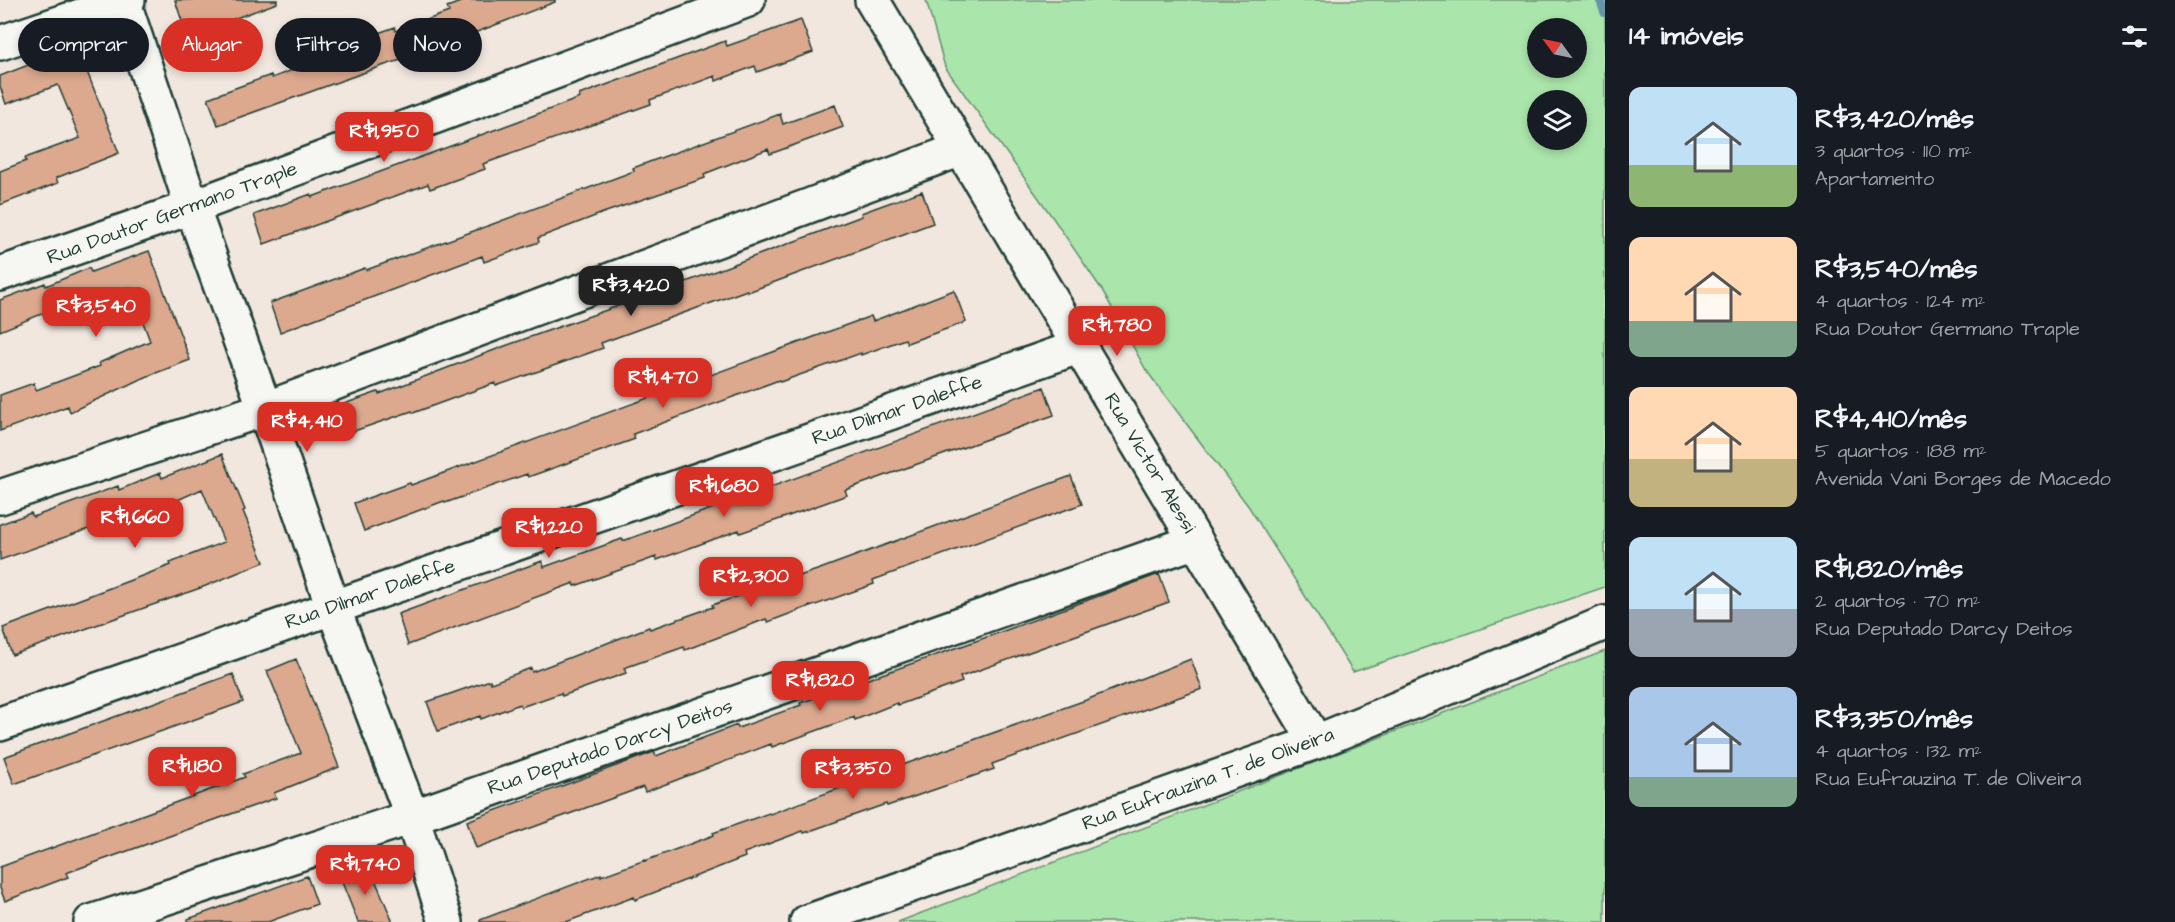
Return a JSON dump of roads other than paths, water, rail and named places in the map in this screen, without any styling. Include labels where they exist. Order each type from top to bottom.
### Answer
[{"type":"street","points":[[0,43],[125,0],[192,207],[333,607],[412,817],[446,922]]},
{"type":"street","name":"Rua Doutor Germano Traple","points":[[0,274],[192,207],[748,0]]},
{"type":"street","name":"Rua Victor Alessi","points":[[872,0],[1316,742]]},
{"type":"street","points":[[0,497],[265,409],[961,149]]},
{"type":"street","name":"Rua Dilmar Daleffe","points":[[0,724],[1081,346]]},
{"type":"street","name":"Rua Deputado Darcy Deitos","points":[[91,922],[412,817],[1196,541]]},
{"type":"street","name":"Rua Eufrauzina T. de Oliveira","points":[[807,922],[1316,742],[1605,623]]},
{"type":"waterway","points":[[1600,0],[1605,13]]}]
